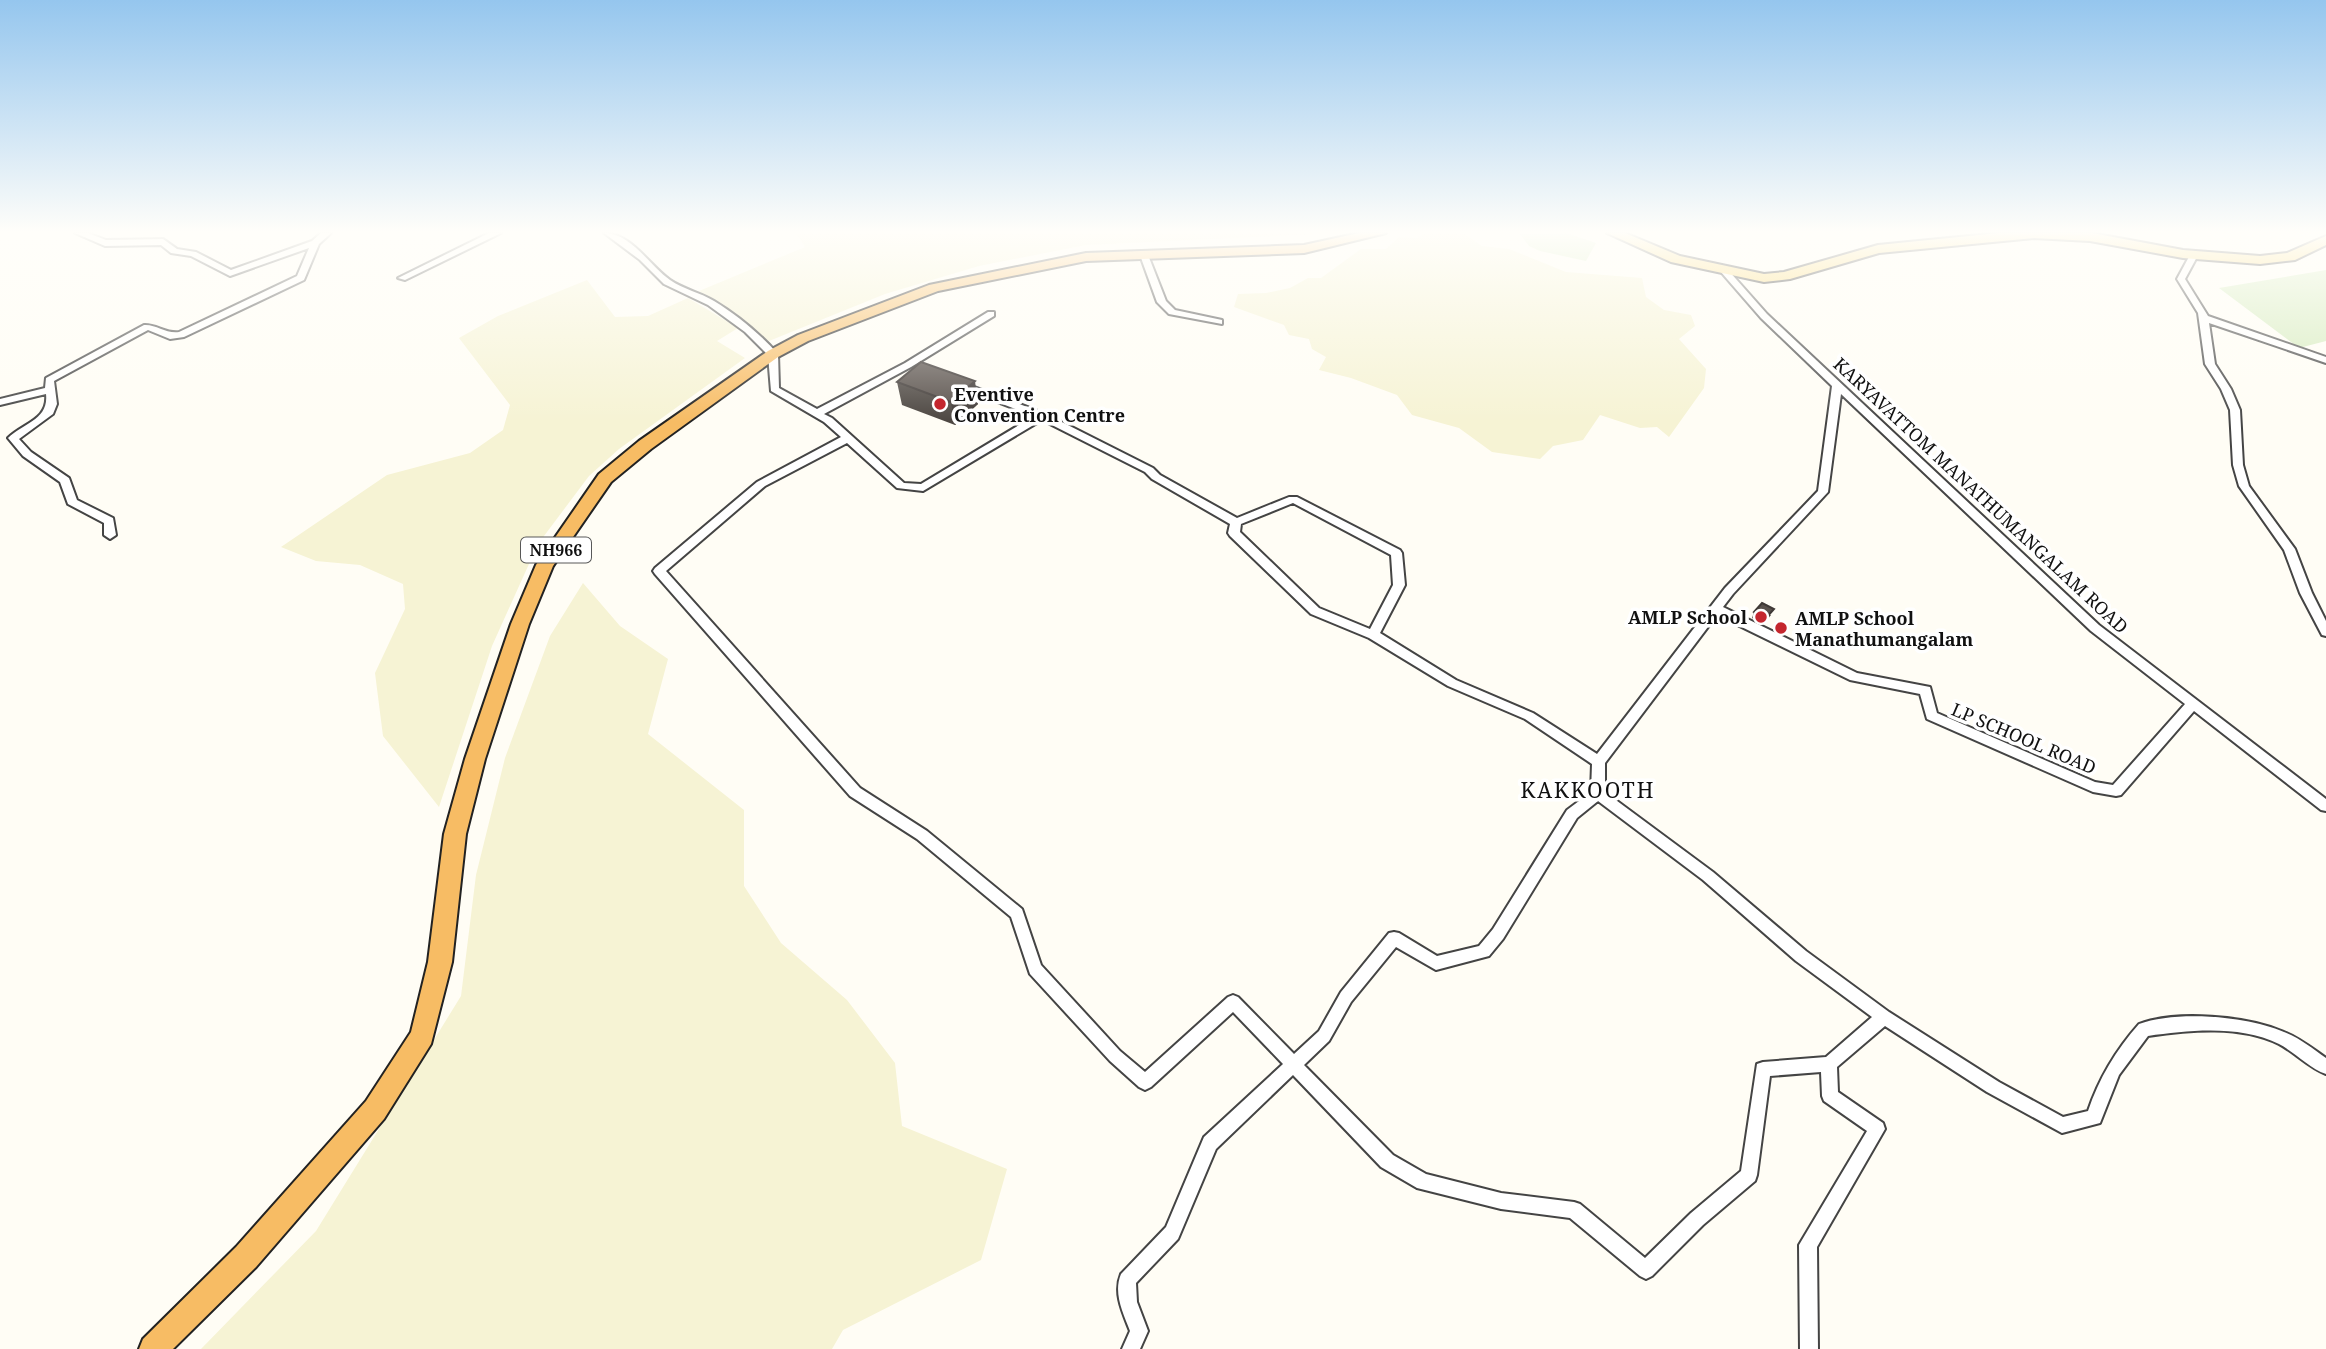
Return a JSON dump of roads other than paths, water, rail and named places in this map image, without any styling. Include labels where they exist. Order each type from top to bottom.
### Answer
[{"type":"highway","name":"NH966","points":[[153,1349],[246,1257],[375,1110],[422,1036],[440,962],[455,834],[475,760],[520,624],[545,565],[605,478],[645,445],[773,354],[803,338],[913,296]]},
{"type":"street","points":[[0,443],[13,438],[48,414],[52,404],[49,380],[147,327],[170,336],[181,335],[263,296]]},
{"type":"street","points":[[696,296],[748,330],[773,354],[774,389],[816,414],[848,438],[901,486],[923,488],[1042,416]]},
{"type":"street","points":[[1160,296],[1172,312],[1219,322]]},
{"type":"street","name":"KARYAVATTOM MANATHUMANGALAM ROAD","points":[[1746,296],[1764,316],[2095,628],[2326,806]]},
{"type":"street","points":[[2191,296],[2204,318],[2210,364],[2226,389],[2235,410],[2238,465],[2244,486],[2289,549],[2306,593],[2326,632]]},
{"type":"street","points":[[816,414],[908,365],[990,314]]},
{"type":"street","points":[[2204,318],[2234,326],[2297,352],[2326,360]]},
{"type":"street","points":[[908,365],[920,370]]},
{"type":"street","points":[[955,383],[1042,416],[1149,470],[1156,477],[1236,522]]},
{"type":"street","points":[[1598,794],[1599,762],[1716,609],[1823,492],[1837,385]]},
{"type":"street","points":[[0,402],[51,390]]},
{"type":"street","points":[[13,438],[27,454],[65,480],[72,502],[109,521],[110,535]]},
{"type":"street","points":[[848,438],[761,484],[659,571],[855,792],[922,835],[1017,913],[1035,969],[1115,1056],[1145,1082],[1233,1002],[1387,1161],[1423,1182],[1501,1201],[1574,1210],[1646,1270],[1697,1219],[1749,1175],[1763,1069],[1829,1064],[1884,1017]]},
{"type":"street","points":[[1236,522],[1293,499],[1396,553],[1399,585],[1373,635]]},
{"type":"street","points":[[1236,522],[1234,533],[1315,611],[1373,635],[1452,682],[1529,716],[1599,762]]},
{"type":"street","name":"LP SCHOOL ROAD","points":[[1716,609],[1854,677],[1926,690],[1931,716],[2093,788],[2116,791],[2193,704]]},
{"type":"street","points":[[1131,1349],[1139,1331],[1128,1302],[1127,1280],[1172,1233],[1210,1143],[1324,1036],[1328,1025],[1352,989],[1394,938],[1436,963],[1484,951],[1498,934],[1572,814],[1598,794]]},
{"type":"street","points":[[1598,794],[1708,876],[1801,956],[1884,1017],[1993,1087],[2062,1125],[2094,1116],[2104,1086],[2118,1058],[2144,1029],[2188,1022],[2231,1024],[2280,1037],[2326,1067]]},
{"type":"street","points":[[1809,1349],[1808,1245],[1877,1129],[1830,1096],[1829,1064]]},
{"type":"place","name":"Eventive Convention Centre","points":[[940,404]]},
{"type":"place","name":"AMLP School","points":[[1761,617]]},
{"type":"place","name":"AMLP School Manathumangalam","points":[[1781,628]]},
{"type":"district","name":"KAKKOOTH","points":[[1588,790]]}]
